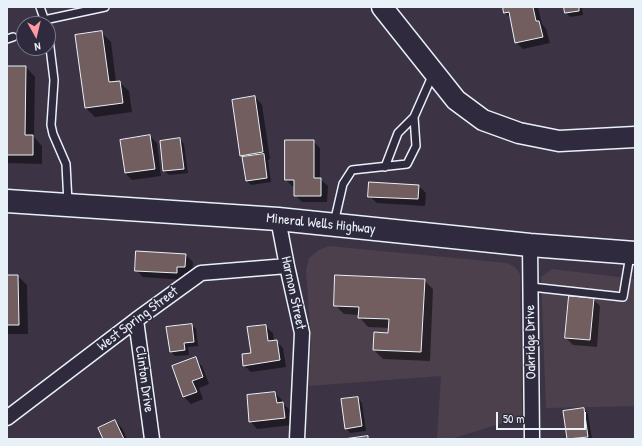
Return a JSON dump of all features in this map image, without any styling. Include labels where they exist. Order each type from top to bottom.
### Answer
[{"type":"main road","name":"Mineral Wells Highway","points":[[7,201],[278,219],[530,245],[632,253]]},
{"type":"street","points":[[382,7],[456,100],[483,120],[519,133],[559,141],[635,137]]},
{"type":"street","name":"Harmon Street","points":[[278,219],[286,266],[302,334],[296,439]]},
{"type":"street","name":"Oakridge Drive","points":[[530,245],[532,439]]},
{"type":"street","name":"West Spring Street","points":[[7,418],[136,320],[201,273],[286,266]]},
{"type":"street","name":"Clinton Drive","points":[[136,320],[152,439]]},
{"type":"lane","points":[[56,19],[105,7]]},
{"type":"lane","points":[[51,56],[54,80],[51,124],[53,134],[66,164],[68,205]]},
{"type":"lane","points":[[385,167],[398,133],[414,117],[434,72]]},
{"type":"lane","points":[[334,225],[343,184],[352,170],[407,164],[416,146],[414,117]]},
{"type":"lane","points":[[531,287],[623,297],[632,253]]},
{"type":"shaded area","points":[[329,246],[507,263],[515,267],[520,274],[522,417],[451,439],[437,439],[441,376],[309,386],[311,339],[306,271],[309,258],[319,250]]},
{"type":"shaded area","points":[[552,269],[635,279],[635,406],[546,408],[541,277]]},
{"type":"building","points":[[503,7],[533,7],[536,21],[539,21],[543,37],[515,43],[509,12],[504,13]]},
{"type":"building","points":[[564,7],[579,7],[579,11],[565,13]]},
{"type":"building","points":[[102,31],[109,82],[120,81],[123,103],[85,108],[75,35]]},
{"type":"building","points":[[7,66],[26,66],[25,135],[33,135],[33,155],[7,155]]},
{"type":"building","points":[[255,96],[263,152],[240,156],[232,100]]},
{"type":"building","points":[[150,135],[155,169],[125,173],[120,140]]},
{"type":"building","points":[[180,138],[184,169],[163,171],[160,141]]},
{"type":"building","points":[[285,140],[314,140],[314,178],[321,178],[321,196],[294,196],[294,180],[285,180]]},
{"type":"building","points":[[264,154],[267,178],[246,181],[242,157]]},
{"type":"building","points":[[369,182],[419,185],[418,199],[368,197]]},
{"type":"building","points":[[136,251],[186,254],[185,267],[177,267],[177,273],[135,271]]},
{"type":"building","points":[[7,275],[18,275],[19,325],[7,325]]},
{"type":"building","points":[[335,275],[425,279],[421,352],[373,350],[374,332],[388,333],[389,319],[358,318],[359,307],[334,306]]},
{"type":"building","points":[[569,296],[594,298],[590,340],[565,338]]},
{"type":"building","points":[[192,324],[194,342],[184,343],[185,350],[170,352],[166,327]]},
{"type":"building","points":[[266,325],[268,341],[277,340],[280,360],[243,366],[242,354],[251,353],[247,327]]},
{"type":"building","points":[[196,357],[203,377],[192,381],[197,392],[183,397],[172,366]]},
{"type":"building","points":[[275,392],[277,403],[283,402],[285,418],[249,422],[247,395]]},
{"type":"building","points":[[358,397],[362,426],[345,429],[341,399]]},
{"type":"building","points":[[584,408],[588,437],[567,439],[563,411]]},
{"type":"building","points":[[115,420],[124,439],[103,439],[98,428]]},
{"type":"building","points":[[368,436],[368,439],[344,439]]}]
